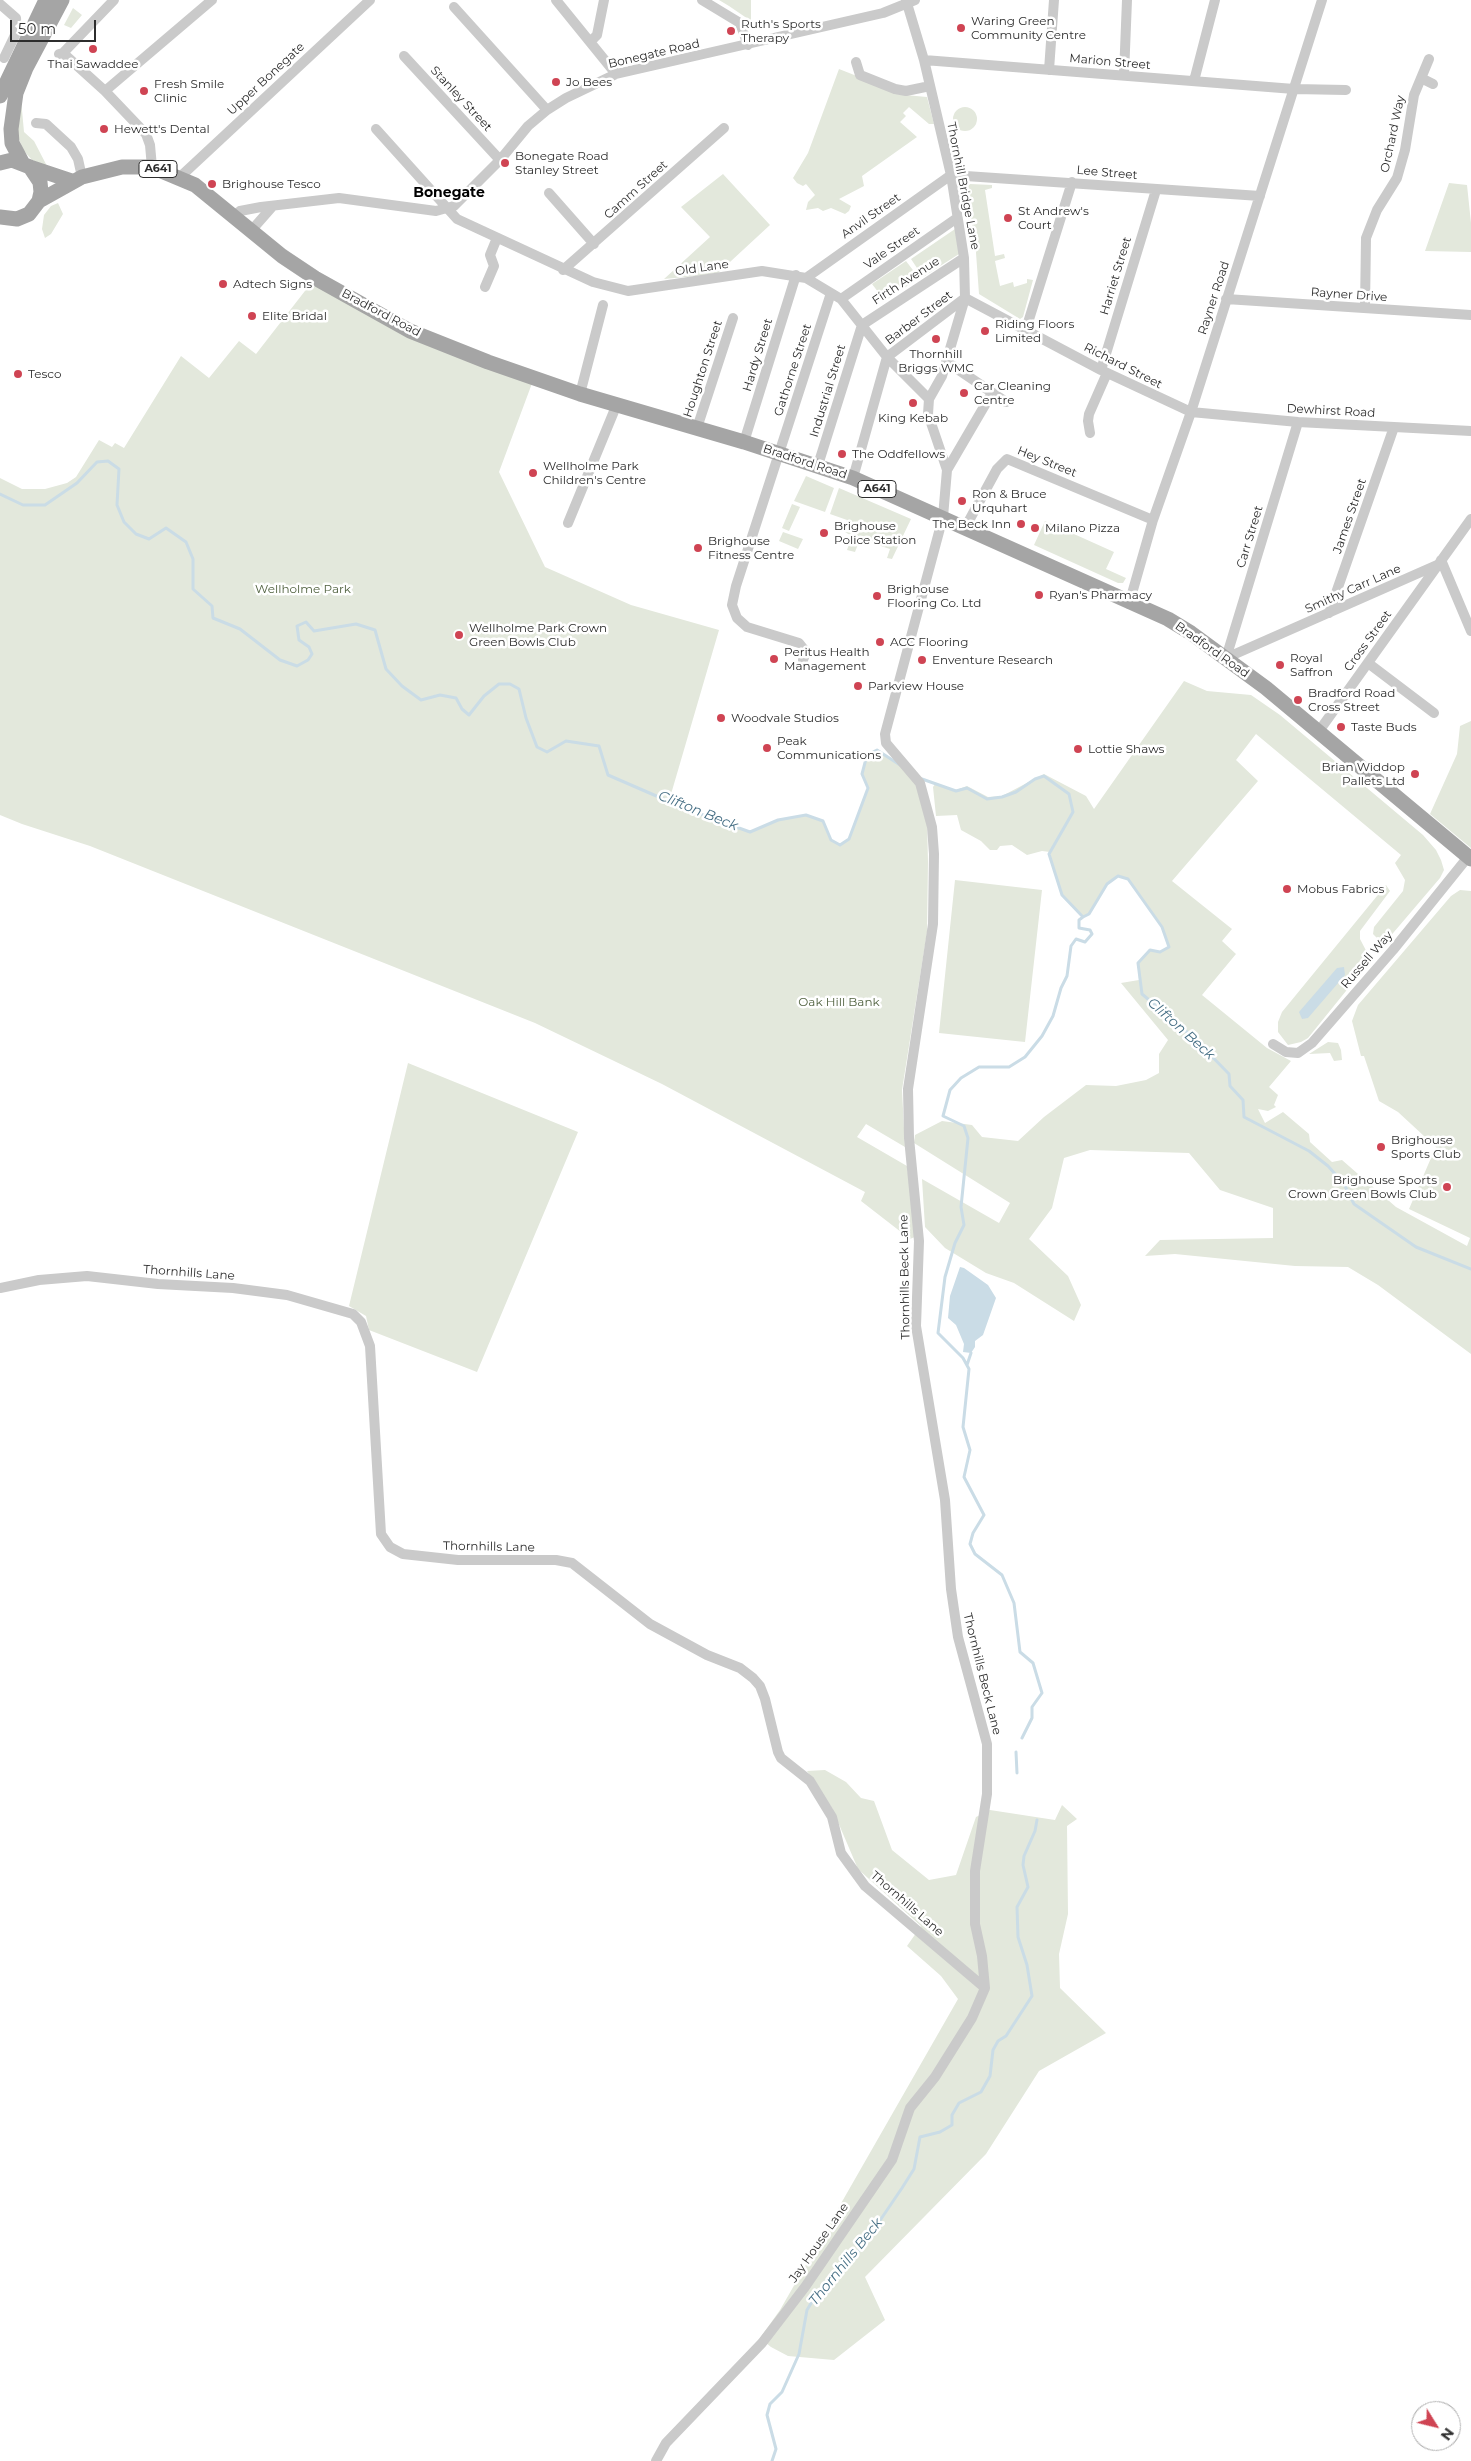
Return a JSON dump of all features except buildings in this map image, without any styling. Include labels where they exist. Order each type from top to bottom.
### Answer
[{"type":"main road","points":[[0,96],[46,0]]},
{"type":"main road","points":[[39,201],[40,182],[12,143],[10,129],[16,93],[26,68],[62,0]]},
{"type":"main road","points":[[0,163],[12,160],[77,179]]},
{"type":"main road","name":"Bradford Road","points":[[0,218],[11,220],[23,217],[39,201],[77,179],[122,167],[152,167],[180,178],[195,185],[250,232],[315,278],[410,331],[488,362],[580,394],[744,442],[853,478],[1129,604],[1168,619],[1226,658],[1319,731],[1470,858]]},
{"type":"street","points":[[114,0],[61,54],[105,91],[146,134],[150,145],[152,167]]},
{"type":"street","points":[[105,91],[212,0]]},
{"type":"street","name":"Upper Bonegate","points":[[180,178],[370,0]]},
{"type":"street","points":[[556,0],[616,74]]},
{"type":"street","points":[[590,42],[597,35],[604,0]]},
{"type":"street","points":[[702,0],[740,23],[748,45]]},
{"type":"street","points":[[1049,70],[1054,0]]},
{"type":"street","points":[[1124,76],[1127,0]]},
{"type":"street","points":[[1194,81],[1215,0]]},
{"type":"street","name":"Rayner Road","points":[[1129,604],[1152,520],[1190,412],[1322,0]]},
{"type":"street","name":"Bonegate Road","points":[[446,208],[454,206],[500,160],[528,126],[547,110],[566,98],[616,74],[884,13],[909,1]]},
{"type":"street","name":"Thornhill Bridge Lane","points":[[909,1],[951,175],[964,258],[965,298],[947,362],[942,376],[929,399]]},
{"type":"street","points":[[0,4],[16,18],[17,31],[4,58]]},
{"type":"street","points":[[454,8],[547,110]]},
{"type":"street","name":"Stanley Street","points":[[404,56],[500,160]]},
{"type":"street","name":"Orchard Way","points":[[1365,308],[1366,238],[1377,210],[1397,178],[1405,150],[1414,95],[1429,59]]},
{"type":"street","name":"Marion Street","points":[[924,60],[1294,89],[1346,90]]},
{"type":"street","points":[[856,62],[860,74],[895,89],[906,91],[930,86]]},
{"type":"street","points":[[1421,78],[1433,84]]},
{"type":"street","points":[[36,123],[46,124],[71,147],[78,159],[77,179]]},
{"type":"street","name":"Camm Street","points":[[563,270],[724,128]]},
{"type":"street","name":"Old Lane","points":[[376,129],[457,219],[563,270],[593,282],[628,291],[762,270],[801,277],[840,300],[887,357],[929,399]]},
{"type":"street","name":"Lee Street","points":[[951,175],[1260,196]]},
{"type":"street","name":"Anvil Street","points":[[801,277],[951,175]]},
{"type":"street","points":[[1026,329],[1072,182]]},
{"type":"street","name":"Harriet Street","points":[[1090,433],[1089,414],[1104,372],[1156,190]]},
{"type":"street","points":[[549,193],[594,244]]},
{"type":"street","points":[[232,217],[240,212],[339,198],[430,211],[446,208]]},
{"type":"street","points":[[250,232],[272,207]]},
{"type":"street","name":"Vale Street","points":[[840,300],[957,218]]},
{"type":"street","points":[[485,287],[494,266],[490,255],[497,238]]},
{"type":"street","name":"Firth Avenue","points":[[862,325],[964,258]]},
{"type":"street","name":"Hardy Street","points":[[744,442],[801,277]]},
{"type":"street","name":"Gathorne Street","points":[[803,660],[806,652],[799,643],[746,627],[736,618],[732,605],[736,586],[831,293]]},
{"type":"street","name":"Richard Street","points":[[965,298],[1104,372],[1190,412]]},
{"type":"street","name":"Barber Street","points":[[887,357],[965,298]]},
{"type":"street","name":"Rayner Drive","points":[[1226,300],[1471,315]]},
{"type":"street","points":[[580,394],[603,305]]},
{"type":"street","name":"Houghton Street","points":[[697,428],[732,318]]},
{"type":"street","name":"Industrial Street","points":[[818,465],[862,325]]},
{"type":"street","points":[[853,478],[887,357]]},
{"type":"street","points":[[947,362],[1006,402]]},
{"type":"street","points":[[947,470],[992,393]]},
{"type":"street","points":[[929,399],[928,414],[947,470],[943,518]]},
{"type":"street","points":[[568,523],[617,404]]},
{"type":"street","name":"Dewhirst Road","points":[[1190,412],[1298,422],[1471,431]]},
{"type":"street","name":"Carr Street","points":[[1226,658],[1298,422]]},
{"type":"street","name":"James Street","points":[[1329,613],[1394,427]]},
{"type":"street","name":"Hey Street","points":[[964,528],[997,469],[1007,459],[1152,520]]},
{"type":"street","name":"Thornhills Beck Lane","points":[[943,518],[885,734],[886,743],[920,783],[930,819],[934,845],[933,924],[908,1089],[909,1138],[919,1242],[916,1326],[945,1500],[951,1589],[958,1637],[987,1744],[987,1794],[975,1871],[975,1924],[982,1956],[985,1988],[972,2018]]},
{"type":"street","points":[[1471,519],[1440,563],[1471,630]]},
{"type":"street","name":"Smithy Carr Lane","points":[[1226,658],[1440,563]]},
{"type":"street","name":"Cross Street","points":[[1319,731],[1440,563]]},
{"type":"street","points":[[1368,663],[1434,713]]},
{"type":"street","name":"Russell Way","points":[[1273,1044],[1286,1052],[1298,1053],[1312,1043],[1470,858]]},
{"type":"street","name":"Thornhills Lane","points":[[0,1288],[39,1280],[87,1276],[158,1284],[233,1288],[288,1295],[353,1314],[362,1322],[370,1346],[381,1534],[390,1547],[403,1554],[458,1560],[556,1560],[572,1563],[650,1624],[707,1655],[740,1668],[760,1686],[781,1758],[810,1781],[832,1817],[841,1853],[860,1880],[985,1988]]},
{"type":"street","name":"Jay House Lane","points":[[656,2461],[666,2443],[762,2342],[804,2287],[892,2160],[910,2108],[935,2077],[972,2018]]},
{"type":"green space","points":[[719,0],[751,0],[751,21],[729,6]]},
{"type":"green space","points":[[73,8],[82,15],[71,28],[64,25]]},
{"type":"green space","points":[[839,69],[905,95],[927,97],[934,124],[929,124],[909,107],[903,113],[906,116],[900,122],[917,137],[862,176],[864,186],[839,199],[851,206],[845,214],[831,208],[823,211],[818,208],[806,210],[808,202],[815,195],[806,184],[803,186],[793,178],[808,153]]},
{"type":"green space","points":[[21,99],[24,132],[34,141],[48,168],[32,160],[24,151],[18,137],[16,113]]},
{"type":"green space","points":[[965,107],[974,110],[977,119],[974,128],[965,131],[956,128],[953,119],[956,110]]},
{"type":"green space","points":[[723,174],[770,225],[717,274],[664,279],[710,237],[681,207]]},
{"type":"green space","points":[[1449,183],[1467,185],[1471,223],[1471,252],[1425,251]]},
{"type":"green space","points":[[970,184],[992,185],[992,188],[985,190],[995,256],[1004,254],[1005,258],[995,261],[1000,286],[1013,282],[1014,287],[1027,283],[1027,279],[1033,280],[1023,317],[1020,319],[979,294],[975,239],[965,189]]},
{"type":"green space","points":[[58,203],[63,214],[51,234],[45,238],[42,229],[44,215],[51,206]]},
{"type":"green space","points":[[955,229],[959,254],[923,277],[911,259]]},
{"type":"green space","points":[[906,261],[919,278],[885,301],[872,284]]},
{"type":"green space","name":"Wellholme Park","points":[[315,278],[410,331],[534,378],[499,472],[545,567],[631,605],[719,630],[669,801],[750,832],[778,820],[806,815],[823,821],[831,840],[840,845],[849,839],[868,788],[862,774],[867,755],[877,750],[910,772],[919,788],[927,820],[928,862],[927,932],[902,1090],[905,1147],[866,1124],[857,1137],[907,1166],[917,1236],[910,1239],[861,1201],[865,1192],[662,1084],[535,1023],[90,846],[0,815],[0,478],[22,489],[45,489],[67,483],[76,477],[99,440],[112,447],[115,443],[124,448],[181,356],[209,378],[239,341],[256,354]]},
{"type":"green space","points":[[806,476],[834,488],[825,512],[794,501]]},
{"type":"green space","points":[[839,488],[911,519],[892,559],[887,558],[890,549],[860,539],[855,552],[847,550],[852,536],[843,531],[847,520],[830,514]]},
{"type":"green space","points":[[792,504],[800,507],[789,531],[782,528]]},
{"type":"green space","points":[[1045,521],[1114,552],[1106,569],[1126,578],[1123,583],[1118,583],[1034,545]]},
{"type":"green space","points":[[783,532],[803,539],[798,549],[779,541]]},
{"type":"green space","points":[[1184,681],[1207,691],[1251,695],[1280,715],[1423,835],[1436,850],[1444,870],[1440,878],[1388,939],[1385,942],[1379,940],[1373,934],[1374,927],[1403,891],[1405,880],[1395,863],[1401,855],[1256,734],[1236,760],[1258,781],[1172,881],[1232,929],[1222,941],[1236,954],[1202,995],[1267,1048],[1291,1061],[1269,1087],[1278,1095],[1274,1105],[1276,1107],[1268,1111],[1258,1109],[1265,1123],[1283,1112],[1309,1134],[1310,1142],[1332,1162],[1342,1160],[1396,1207],[1467,1246],[1470,1238],[1409,1209],[1431,1158],[1429,1155],[1437,1148],[1398,1112],[1379,1101],[1364,1056],[1361,1056],[1352,1021],[1358,1005],[1451,896],[1460,890],[1471,891],[1471,1354],[1378,1285],[1348,1267],[1295,1266],[1175,1254],[1145,1256],[1160,1240],[1273,1238],[1273,1208],[1220,1190],[1189,1153],[1090,1150],[1064,1158],[1052,1208],[1029,1239],[1068,1276],[1081,1305],[1074,1321],[1014,1283],[986,1273],[945,1248],[925,1227],[922,1179],[999,1223],[1010,1203],[914,1143],[915,1135],[942,1121],[972,1125],[982,1137],[1018,1141],[1044,1117],[1086,1085],[1116,1086],[1146,1080],[1159,1073],[1159,1054],[1168,1040],[1121,983],[1139,980],[1138,963],[1150,950],[1160,952],[1169,947],[1162,927],[1128,879],[1118,876],[1107,884],[1089,914],[1083,917],[1062,895],[1053,870],[1050,852],[1042,851],[1027,855],[1012,845],[1000,846],[997,850],[990,850],[981,841],[961,830],[957,815],[936,816],[933,787],[935,784],[956,790],[967,786],[988,797],[1002,796],[1044,774],[1086,796],[1094,809]]},
{"type":"green space","points":[[1471,721],[1471,848],[1430,814],[1457,754],[1460,726]]},
{"type":"green space","points":[[955,880],[1042,890],[1025,1042],[939,1033]]},
{"type":"green space","points":[[1386,885],[1390,891],[1360,931],[1360,939],[1371,960],[1308,1038],[1288,1045],[1278,1032],[1278,1022],[1282,1012]]},
{"type":"green space","points":[[1328,1042],[1338,1043],[1342,1060],[1334,1061],[1330,1053],[1309,1054]]},
{"type":"green space","points":[[408,1063],[578,1132],[477,1372],[369,1330],[366,1316],[349,1306]]},
{"type":"green space","points":[[825,1770],[846,1782],[861,1798],[874,1801],[892,1850],[929,1880],[956,1875],[976,1817],[990,1810],[1055,1820],[1062,1805],[1077,1819],[1067,1826],[1068,1914],[1059,1954],[1060,1988],[1106,2033],[1039,2071],[986,2154],[865,2277],[885,2320],[834,2360],[788,2356],[771,2347],[760,2338],[780,2310],[958,1999],[941,1976],[907,1946],[921,1926],[858,1869],[832,1808],[807,1771]]},
{"type":"water","points":[[1344,967],[1345,975],[1308,1018],[1302,1019],[1299,1012],[1337,968]]},
{"type":"water","points":[[960,1267],[988,1285],[996,1298],[983,1335],[975,1341],[975,1347],[971,1353],[963,1352],[964,1344],[956,1325],[948,1318],[950,1296]]},
{"type":"waterway","name":"Clifton Beck","points":[[0,494],[23,505],[45,505],[77,483],[97,462],[108,461],[119,469],[117,505],[124,522],[136,534],[149,539],[166,528],[186,542],[193,559],[193,589],[212,606],[213,618],[240,629],[280,660],[297,666],[308,660],[312,654],[309,647],[299,640],[297,626],[306,622],[314,631],[356,624],[375,630],[386,669],[402,686],[421,700],[440,695],[456,698],[462,709],[469,715],[484,696],[499,684],[510,684],[519,689],[526,718],[537,747],[547,752],[566,741],[599,746],[608,775],[684,808],[750,832],[778,820],[806,815],[823,821],[831,840],[840,845],[849,839],[868,788],[862,774],[867,755],[877,750],[900,765]]},
{"type":"waterway","name":"Clifton Beck","points":[[922,779],[956,791],[967,788],[987,799],[1002,797],[1016,792],[1035,779],[1044,776],[1069,794],[1073,812],[1049,854],[1062,895],[1083,917],[1089,914],[1107,884],[1118,876],[1128,879],[1162,927],[1169,947],[1160,952],[1150,950],[1138,963],[1142,994],[1194,1038],[1229,1074],[1230,1086],[1243,1100],[1244,1117],[1309,1151],[1328,1166],[1344,1184],[1354,1204],[1416,1247],[1471,1269]]},
{"type":"waterway","name":"Thornhills Beck","points":[[1022,1738],[1032,1718],[1032,1707],[1042,1693],[1033,1663],[1020,1652],[1014,1603],[1002,1575],[975,1554],[970,1544],[973,1533],[984,1515],[964,1477],[970,1450],[963,1427],[969,1369],[963,1358],[938,1333],[945,1277],[955,1243],[964,1225],[961,1207],[968,1138],[964,1126],[943,1116],[950,1090],[961,1078],[979,1067],[1009,1067],[1025,1057],[1042,1036],[1053,1016],[1061,988],[1067,976],[1071,946],[1076,939],[1085,942],[1092,934],[1090,930],[1079,928],[1079,920],[1083,917]]},
{"type":"waterway","points":[[967,1365],[971,1353]]},
{"type":"waterway","name":"Thornhills Beck","points":[[1016,1752],[1017,1773]]},
{"type":"waterway","name":"Thornhills Beck","points":[[772,2461],[776,2449],[767,2415],[770,2404],[782,2392],[799,2354],[807,2310],[816,2295],[842,2272],[864,2244],[902,2188],[914,2169],[920,2137],[940,2132],[952,2125],[952,2115],[959,2103],[981,2092],[990,2076],[993,2050],[998,2041],[1006,2036],[1032,1996],[1027,1965],[1018,1937],[1017,1907],[1028,1887],[1023,1865],[1024,1856],[1035,1831],[1037,1820]]},
{"type":"place","name":"Waring Green Community Centre","points":[[961,28]]},
{"type":"place","name":"Ruth's Sports Therapy","points":[[731,31]]},
{"type":"place","name":"Thai Sawaddee","points":[[93,49]]},
{"type":"place","name":"Jo Bees","points":[[556,82]]},
{"type":"place","name":"Fresh Smile Clinic","points":[[144,91]]},
{"type":"place","name":"Hewett's Dental","points":[[104,129]]},
{"type":"place","name":"Bonegate Road Stanley Street","points":[[505,163]]},
{"type":"place","name":"Brighouse Tesco","points":[[212,184]]},
{"type":"place","name":"St Andrew's Court","points":[[1008,218]]},
{"type":"place","name":"Adtech Signs","points":[[223,284]]},
{"type":"place","name":"Elite Bridal","points":[[252,316]]},
{"type":"place","name":"Riding Floors Limited","points":[[985,331]]},
{"type":"place","name":"Thornhill Briggs WMC","points":[[936,339]]},
{"type":"place","name":"Tesco","points":[[18,374]]},
{"type":"place","name":"Car Cleaning Centre","points":[[964,393]]},
{"type":"place","name":"King Kebab","points":[[913,403]]},
{"type":"place","name":"The Oddfellows","points":[[842,454]]},
{"type":"place","name":"Wellholme Park Children's Centre","points":[[533,473]]},
{"type":"place","name":"Ron & Bruce Urquhart","points":[[962,501]]},
{"type":"place","name":"The Beck Inn","points":[[1021,524]]},
{"type":"place","name":"Milano Pizza","points":[[1035,528]]},
{"type":"place","name":"Brighouse Police Station","points":[[824,533]]},
{"type":"place","name":"Brighouse Fitness Centre","points":[[698,548]]},
{"type":"place","name":"Ryan's Pharmacy","points":[[1039,595]]},
{"type":"place","name":"Brighouse Flooring Co. Ltd","points":[[877,596]]},
{"type":"place","name":"Wellholme Park Crown Green Bowls Club","points":[[459,635]]},
{"type":"place","name":"ACC Flooring","points":[[880,642]]},
{"type":"place","name":"Peritus Health Management","points":[[774,659]]},
{"type":"place","name":"Enventure Research","points":[[922,660]]},
{"type":"place","name":"Royal Saffron","points":[[1280,665]]},
{"type":"place","name":"Parkview House","points":[[858,686]]},
{"type":"place","name":"Bradford Road Cross Street","points":[[1298,700]]},
{"type":"place","name":"Woodvale Studios","points":[[721,718]]},
{"type":"place","name":"Taste Buds","points":[[1341,727]]},
{"type":"place","name":"Peak Communications","points":[[767,748]]},
{"type":"place","name":"Lottie Shaws","points":[[1078,749]]},
{"type":"place","name":"Brian Widdop Pallets Ltd","points":[[1415,774]]},
{"type":"place","name":"Mobus Fabrics","points":[[1287,889]]},
{"type":"place","name":"Brighouse Sports Club","points":[[1381,1147]]},
{"type":"place","name":"Brighouse Sports Crown Green Bowls Club","points":[[1447,1187]]},
{"type":"district","name":"Bonegate","points":[[449,193]]},
{"type":"park label","name":"Oak Hill Bank","points":[[839,1002]]}]
